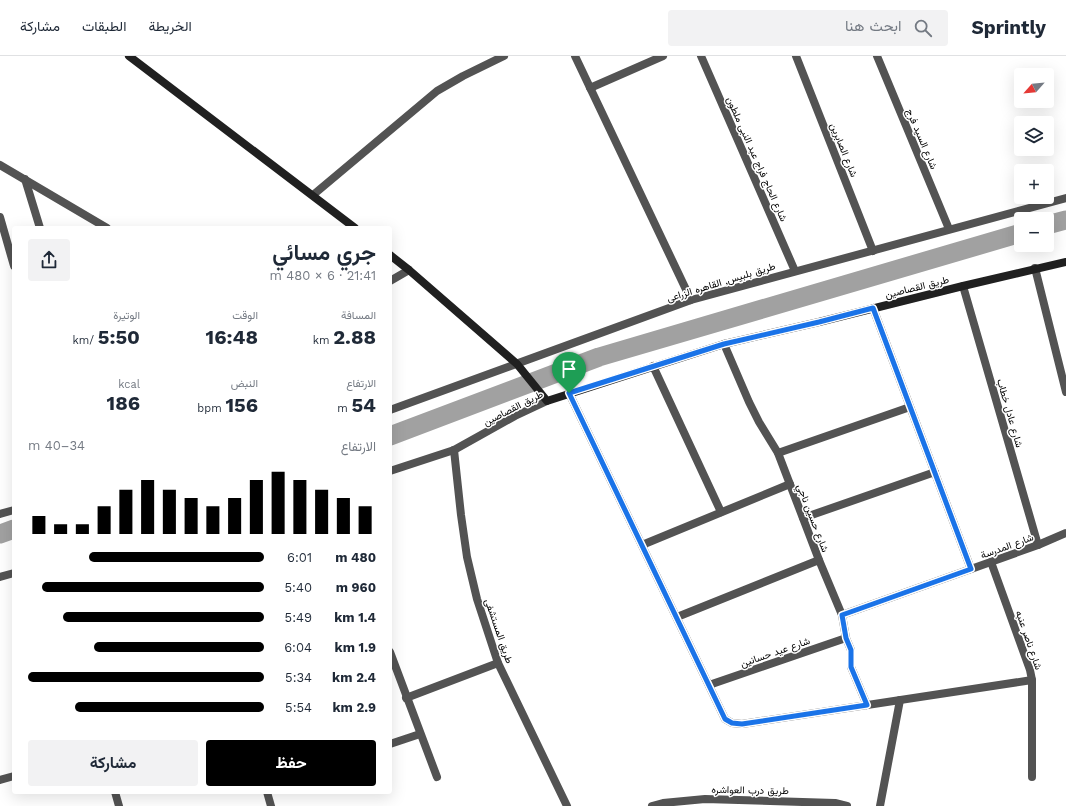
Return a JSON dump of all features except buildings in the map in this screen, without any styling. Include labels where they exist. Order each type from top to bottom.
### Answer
[{"type":"street","points":[[129,56],[352,226]]},
{"type":"street","points":[[313,195],[436,91],[504,56]]},
{"type":"street","points":[[575,56],[692,300]]},
{"type":"street","points":[[590,88],[663,56]]},
{"type":"street","name":"شارع الحاج فراج عبد النبى ملطون","points":[[701,56],[795,271]]},
{"type":"street","name":"شارع الصابرين","points":[[796,56],[873,250]]},
{"type":"street","name":"شارع السيد فرج","points":[[877,56],[949,229]]},
{"type":"street","points":[[0,165],[104,226]]},
{"type":"street","points":[[25,179],[39,226]]},
{"type":"street","name":"طريق بلبيس, القاهره الزراعى","points":[[392,409],[692,300],[1066,198]]},
{"type":"street","points":[[0,217],[12,259]]},
{"type":"street","points":[[392,257],[517,364],[544,398]]},
{"type":"street","name":"طريق القصاصين","points":[[392,470],[454,450],[544,398],[569,393],[724,344],[1066,262]]},
{"type":"street","points":[[1036,268],[1066,392]]},
{"type":"street","points":[[392,280],[409,270]]},
{"type":"street","name":"شارع عادل خطاب","points":[[963,286],[1038,545]]},
{"type":"street","points":[[873,308],[971,569]]},
{"type":"street","name":"شارع حسين ناجي","points":[[724,344],[749,402],[778,453],[842,615],[846,638],[851,650],[851,667],[867,705]]},
{"type":"street","points":[[653,366],[721,512]]},
{"type":"street","points":[[569,393],[725,719],[729,722],[737,724],[1032,680]]},
{"type":"street","points":[[778,453],[910,407]]},
{"type":"street","name":"طريق المستشفى","points":[[454,450],[467,557],[477,599],[498,663],[567,806]]},
{"type":"street","points":[[803,518],[935,472]]},
{"type":"street","points":[[642,545],[790,484]]},
{"type":"street","points":[[0,514],[12,511]]},
{"type":"street","name":"شارع المدرسة","points":[[842,615],[1038,545],[1066,533]]},
{"type":"street","points":[[677,617],[819,560]]},
{"type":"street","name":"شارع ناصر عنبه","points":[[991,562],[1030,670],[1032,680],[1032,776]]},
{"type":"street","points":[[0,577],[12,574]]},
{"type":"street","name":"شارع عيد حسانين","points":[[709,685],[846,638]]},
{"type":"street","points":[[392,658],[437,777]]},
{"type":"street","points":[[406,698],[498,663]]},
{"type":"street","points":[[880,806],[900,700]]},
{"type":"street","points":[[392,743],[420,734]]},
{"type":"street","points":[[0,780],[12,777]]},
{"type":"street","points":[[115,794],[118,806]]},
{"type":"street","points":[[267,794],[270,806]]},
{"type":"street","name":"طريق درب العواشره","points":[[652,806],[663,803],[835,803],[847,806]]},
{"type":"waterway","points":[[1054,223],[1066,220]]},
{"type":"waterway","points":[[392,435],[599,357],[1014,235]]},
{"type":"waterway","points":[[0,534],[12,530]]},
{"type":"route","points":[[873,308],[971,569],[842,615],[846,638],[851,650],[851,667],[867,705],[742,724],[729,722],[725,719],[569,393],[724,344],[873,308]]}]
